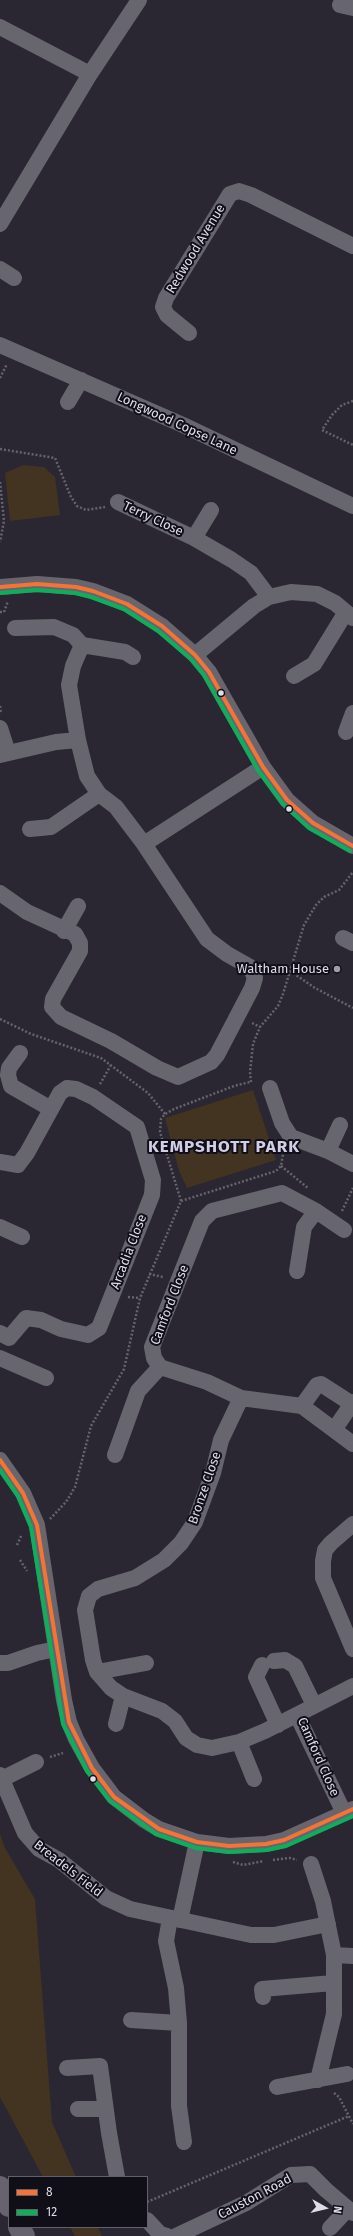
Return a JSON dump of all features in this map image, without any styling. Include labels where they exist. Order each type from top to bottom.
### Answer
[{"type":"highway","points":[[0,2187],[8,2204]]},
{"type":"street","points":[[0,224],[90,74],[139,0]]},
{"type":"street","points":[[0,27],[90,74]]},
{"type":"street","name":"Redwood Avenue","points":[[189,333],[167,315],[163,307],[166,298],[230,194],[239,191],[251,195],[353,246]]},
{"type":"street","points":[[0,269],[14,278]]},
{"type":"street","name":"Longwood Copse Lane","points":[[0,345],[183,425],[353,506]]},
{"type":"street","points":[[68,402],[81,380]]},
{"type":"street","name":"Terry Close","points":[[118,502],[194,538],[251,573],[269,597]]},
{"type":"street","points":[[194,538],[211,510]]},
{"type":"street","points":[[5,593],[18,584],[60,585],[93,591],[146,614],[177,637],[195,655],[219,688],[263,767],[288,800],[299,812],[320,827],[353,846]]},
{"type":"street","points":[[195,655],[254,606],[269,597],[291,592],[317,594],[335,603],[349,615],[314,664],[294,676]]},
{"type":"street","points":[[15,628],[54,627],[73,634],[82,645],[125,652],[133,657]]},
{"type":"street","points":[[0,893],[27,912],[64,931],[75,934],[80,943],[80,951],[53,998],[52,1007],[61,1017],[111,1041],[137,1058],[170,1075],[178,1077],[211,1062],[217,1054],[252,988],[255,978],[250,967],[207,939],[144,844],[116,807],[99,794],[87,776],[78,740],[69,685],[73,666],[82,645]]},
{"type":"street","points":[[346,732],[353,713]]},
{"type":"street","points":[[0,728],[4,754],[78,740]]},
{"type":"street","points":[[144,844],[263,767]]},
{"type":"street","points":[[30,829],[51,827],[99,794]]},
{"type":"street","points":[[64,931],[78,906]]},
{"type":"street","points":[[20,1053],[9,1068],[8,1075],[11,1086],[50,1109]]},
{"type":"street","name":"Arcadia Close","points":[[0,1162],[18,1165],[27,1153],[60,1093],[67,1088],[76,1089],[93,1097],[137,1127],[153,1180],[152,1195],[99,1328],[88,1335],[62,1329],[41,1320],[26,1318],[5,1336],[0,1352]]},
{"type":"street","points":[[270,1088],[287,1132],[298,1140],[328,1151],[353,1164]]},
{"type":"street","points":[[328,1151],[340,1125]]},
{"type":"street","name":"Camford Close","points":[[160,1367],[154,1358],[152,1346],[202,1221],[212,1211],[282,1193],[316,1210],[344,1230]]},
{"type":"street","points":[[297,1271],[304,1227],[316,1210]]},
{"type":"street","points":[[0,1227],[22,1238]]},
{"type":"street","points":[[0,1358],[46,1378]]},
{"type":"street","points":[[114,1454],[138,1391],[160,1367],[207,1382],[241,1398],[302,1406],[353,1444]]},
{"type":"street","points":[[302,1406],[317,1385],[321,1384],[352,1403],[334,1430]]},
{"type":"street","name":"Bronze Close","points":[[241,1398],[221,1440],[213,1473],[195,1522],[181,1543],[164,1560],[135,1578],[98,1589],[89,1596],[85,1610],[93,1660],[97,1672],[111,1688],[123,1696],[162,1710],[175,1721],[186,1738],[197,1745],[212,1748],[239,1742],[297,1715]]},
{"type":"street","points":[[0,1460],[22,1493],[36,1525],[64,1700],[70,1722],[84,1756],[114,1797],[144,1820],[173,1835],[198,1842],[229,1846],[266,1844],[302,1833],[348,1811]]},
{"type":"street","points":[[353,1524],[325,1550],[322,1561],[323,1578],[353,1649]]},
{"type":"street","points":[[0,1663],[8,1664],[37,1653],[56,1649]]},
{"type":"street","points":[[278,1725],[256,1677],[268,1663],[284,1660],[295,1666],[314,1705]]},
{"type":"street","points":[[97,1672],[146,1663]]},
{"type":"street","name":"Camford Close","points":[[348,1811],[297,1715],[353,1686]]},
{"type":"street","points":[[116,1724],[123,1696]]},
{"type":"street","points":[[239,1742],[254,1779]]},
{"type":"street","name":"Breadels Field","points":[[36,1762],[1,1777],[25,1833],[39,1849],[59,1860],[106,1898],[130,1909],[251,1935],[274,1935],[328,1924]]},
{"type":"street","points":[[184,2142],[179,2106],[179,2023],[176,1988],[166,1941],[175,1919],[198,1842]]},
{"type":"street","points":[[312,1864],[328,1924],[334,1955],[334,2014],[318,2080]]},
{"type":"street","points":[[334,1955],[353,1956]]},
{"type":"street","points":[[263,1997],[262,1989],[333,1983]]},
{"type":"street","points":[[131,2020],[179,2023]]},
{"type":"street","points":[[67,2068],[100,2066],[117,2176]]},
{"type":"street","points":[[277,2087],[347,2074]]},
{"type":"street","points":[[78,2109],[106,2109]]},
{"type":"street","name":"Causton Road","points":[[176,2236],[246,2203],[292,2175],[310,2174],[350,2211],[330,2228]]},
{"type":"street","points":[[148,2221],[160,2234],[167,2236]]},
{"type":"path","points":[[353,401],[342,405],[332,415],[322,430],[353,445]]},
{"type":"path","name":"Terry Close","points":[[0,449],[55,458],[71,497],[77,506],[86,510],[102,509],[118,502]]},
{"type":"path","points":[[0,482],[4,521],[0,542]]},
{"type":"path","points":[[0,612],[4,612],[5,593]]},
{"type":"path","points":[[47,1521],[53,1517],[75,1486],[91,1426],[124,1369],[140,1298],[181,1201],[160,1132],[161,1119],[164,1114],[234,1086],[251,1082],[250,1072],[254,1044],[260,1027],[278,1006],[304,925],[316,905],[324,897],[339,890],[353,872]]},
{"type":"path","points":[[290,971],[315,988],[353,1008]]},
{"type":"path","points":[[0,1019],[31,1034],[101,1058],[148,1093],[164,1114]]},
{"type":"path","points":[[93,1097],[111,1065]]},
{"type":"path","points":[[181,1201],[276,1171],[281,1166]]},
{"type":"path","points":[[342,1211],[353,1188]]},
{"type":"path","points":[[17,1545],[23,1531]]},
{"type":"path","points":[[232,1862],[243,1865],[290,1858],[312,1864]]},
{"type":"path","points":[[318,2080],[339,2097],[353,2124]]},
{"type":"path","points":[[148,2202],[349,2116]]},
{"type":"shaded area","points":[[23,465],[44,467],[55,477],[60,515],[10,521],[5,473]]},
{"type":"shaded area","points":[[253,1090],[276,1160],[187,1188],[179,1171],[165,1118]]},
{"type":"shaded area","points":[[0,1834],[5,1848],[35,1899],[52,2122],[76,2176],[42,2176],[0,2097]]},
{"type":"shaded area","points":[[71,2228],[98,2228],[102,2236],[75,2236]]},
{"type":"transit line","name":"8","points":[[0,587],[37,584],[76,587],[93,591],[127,604],[162,626],[195,655],[209,672],[263,767],[287,800],[313,823],[353,846]]},
{"type":"transit line","name":"12","points":[[0,593],[37,590],[75,593],[124,609],[158,631],[191,659],[204,675],[258,770],[283,804],[309,828],[350,851]]},
{"type":"transit line","name":"8","points":[[0,1460],[23,1493],[37,1525],[69,1722],[92,1768],[114,1797],[159,1829],[197,1842],[229,1846],[266,1844],[284,1840],[353,1809]]},
{"type":"transit line","name":"12","points":[[0,1470],[18,1496],[31,1527],[63,1724],[87,1771],[110,1801],[156,1834],[196,1848],[229,1852],[267,1850],[286,1846],[353,1816]]},
{"type":"place","name":"Waltham House","points":[[337,969]]},
{"type":"district","name":"KEMPSHOTT PARK","points":[[224,1147]]}]
